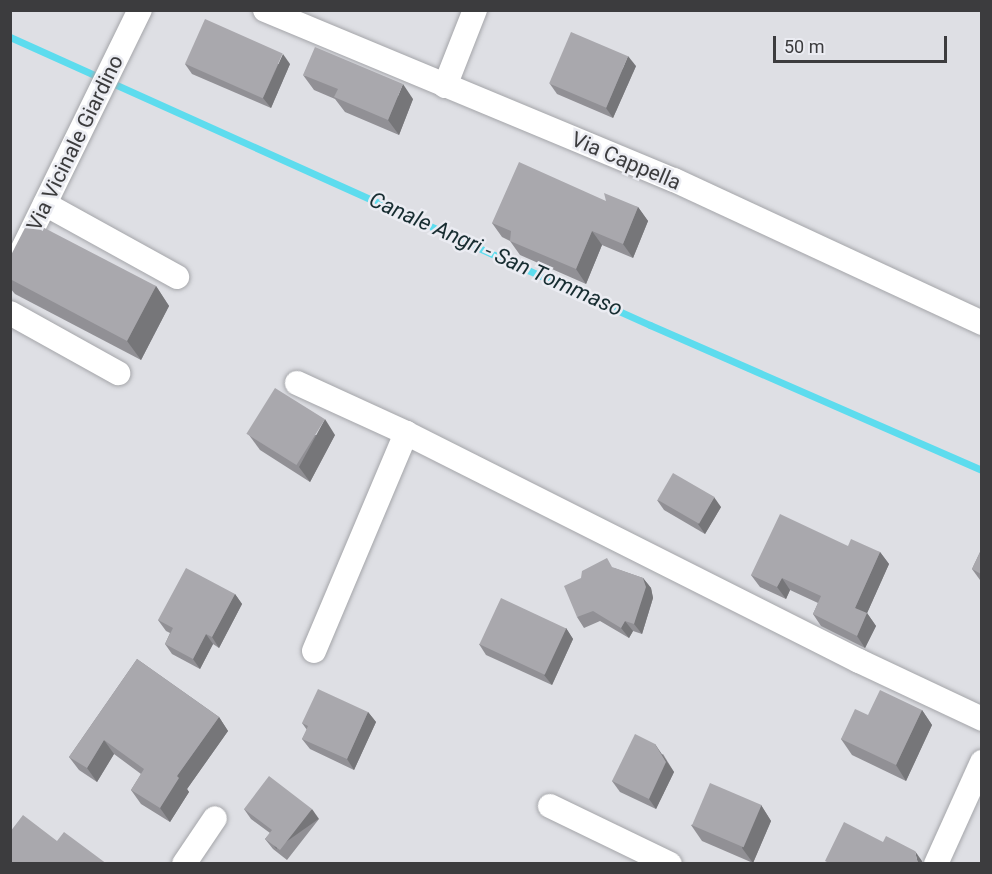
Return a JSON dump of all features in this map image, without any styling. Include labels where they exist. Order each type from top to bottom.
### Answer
[{"type":"street","name":"Via Vicinale Giardino","points":[[10,275],[140,10]]},
{"type":"street","name":"Via Cappella","points":[[266,10],[674,180],[981,322]]},
{"type":"street","points":[[445,86],[475,10]]},
{"type":"street","points":[[45,204],[177,277]]},
{"type":"street","points":[[10,313],[118,373]]},
{"type":"street","points":[[297,383],[406,433],[860,662],[981,719]]},
{"type":"street","points":[[314,651],[406,433]]},
{"type":"street","points":[[936,864],[981,762]]},
{"type":"street","points":[[550,806],[670,864]]},
{"type":"street","points":[[184,864],[215,818]]},
{"type":"building","points":[[205,19],[283,54],[263,98],[185,64]]},
{"type":"building","points":[[571,32],[628,56],[606,108],[549,84]]},
{"type":"building","points":[[315,47],[403,84],[388,120],[334,97],[338,89],[303,75]]},
{"type":"building","points":[[519,162],[606,201],[604,193],[638,207],[623,244],[592,231],[576,269],[510,241],[511,231],[492,223]]},
{"type":"building","points":[[29,220],[156,286],[127,341],[10,279],[10,257]]},
{"type":"building","points":[[275,388],[325,419],[296,465],[246,434]]},
{"type":"building","points":[[673,473],[715,497],[699,524],[658,500]]},
{"type":"building","points":[[780,514],[848,546],[851,539],[880,552],[855,608],[867,613],[857,636],[813,614],[821,596],[782,578],[777,587],[751,575]]},
{"type":"building","points":[[981,550],[981,574],[972,569]]},
{"type":"building","points":[[607,558],[612,567],[643,578],[646,587],[634,624],[625,621],[621,628],[593,611],[577,617],[564,586],[581,578],[582,571]]},
{"type":"building","points":[[186,568],[235,594],[212,637],[206,634],[193,659],[165,644],[173,628],[158,620]]},
{"type":"building","points":[[501,598],[566,628],[545,675],[479,644]]},
{"type":"building","points":[[137,659],[219,717],[177,776],[179,778],[160,808],[131,790],[144,769],[104,740],[87,768],[69,757]]},
{"type":"building","points":[[318,689],[368,712],[347,759],[302,739],[308,726],[302,723]]},
{"type":"building","points":[[880,690],[922,710],[896,765],[841,739],[855,709],[868,715]]},
{"type":"building","points":[[635,734],[655,744],[666,762],[649,799],[612,781]]},
{"type":"building","points":[[269,776],[312,809],[280,850],[265,839],[272,830],[244,809]]},
{"type":"building","points":[[710,783],[762,805],[744,847],[692,825]]},
{"type":"building","points":[[23,815],[57,841],[64,832],[107,864],[10,864],[10,832]]},
{"type":"building","points":[[844,822],[883,842],[886,836],[915,851],[918,864],[831,864],[825,861]]},
{"type":"waterway","name":"Canale Angri - San Tommaso","points":[[10,37],[650,325],[982,470]]}]
